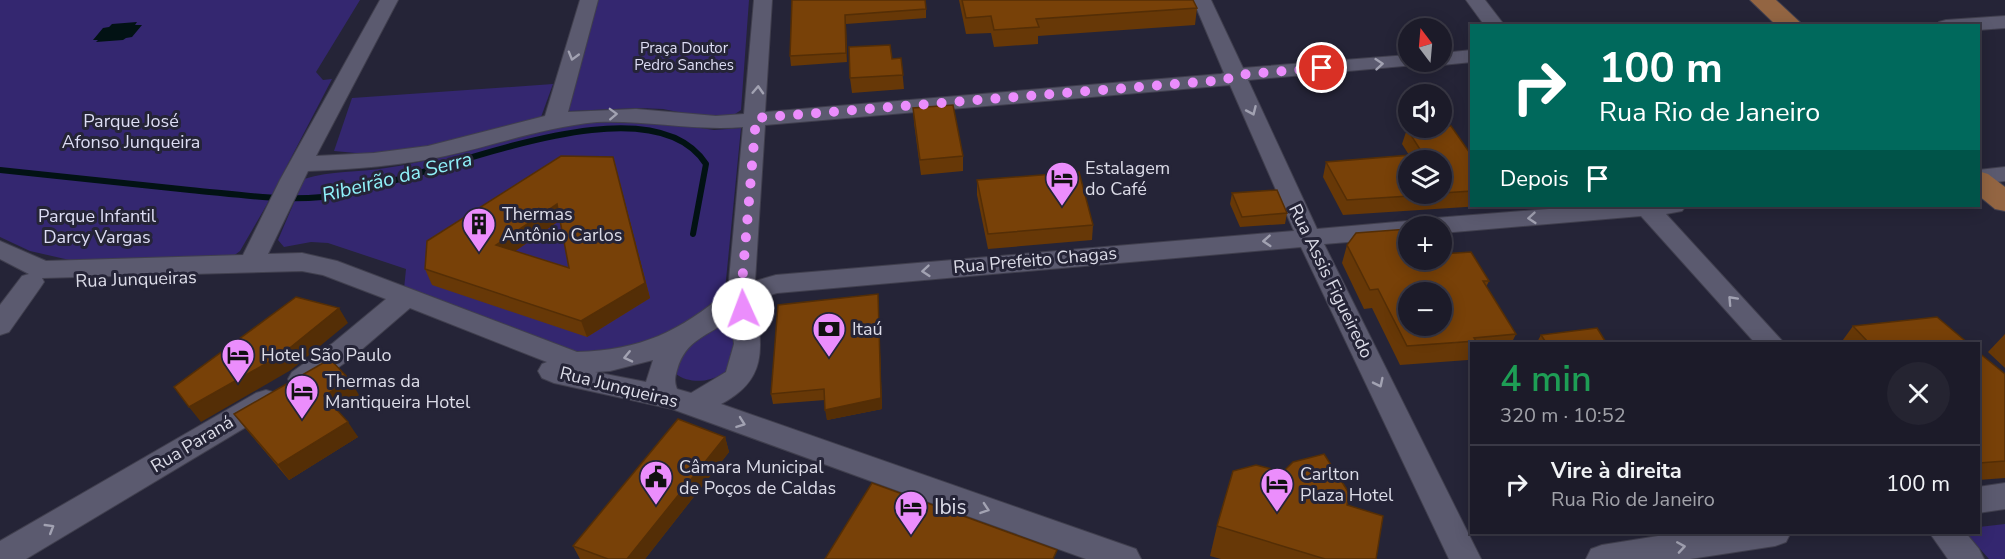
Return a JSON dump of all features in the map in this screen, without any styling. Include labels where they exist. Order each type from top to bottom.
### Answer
[{"type":"main road","points":[[1762,0],[1790,24]]},
{"type":"main road","points":[[1980,180],[2005,202]]},
{"type":"street","points":[[252,264],[270,221],[389,0]]},
{"type":"street","points":[[555,120],[589,0]]},
{"type":"street","points":[[678,340],[667,358],[660,382],[679,401],[721,391],[737,379],[744,363],[748,344],[741,295],[763,0]]},
{"type":"street","name":"Rua Assis Figueiredo","points":[[1202,0],[1309,238],[1465,559]]},
{"type":"street","points":[[1475,0],[1494,24]]},
{"type":"street","points":[[1976,24],[2005,22]]},
{"type":"street","points":[[1452,57],[1470,56]]},
{"type":"street","points":[[296,172],[405,158],[555,120],[638,113],[716,123],[1225,80],[1236,75],[1398,62]]},
{"type":"street","points":[[1980,178],[2005,174]]},
{"type":"street","points":[[1452,224],[1646,207],[1770,342]]},
{"type":"street","name":"Rua Prefeito Chagas","points":[[575,362],[610,361],[639,354],[678,340],[716,316],[741,295],[776,284],[1398,230]]},
{"type":"street","name":"Rua Junqueiras","points":[[0,249],[43,270],[302,262],[328,267],[399,302],[564,376],[679,401],[1125,559]]},
{"type":"street","name":"Rua Junqueiras","points":[[0,268],[32,282],[293,272],[399,302],[575,362]]},
{"type":"street","points":[[0,325],[32,282]]},
{"type":"street","name":"Rua Paraná","points":[[0,558],[302,379],[343,350],[399,302]]},
{"type":"street","points":[[1980,500],[2005,496]]},
{"type":"street","points":[[1602,559],[1762,534]]},
{"type":"street","points":[[1947,534],[1968,559]]},
{"type":"green space","name":"Parque José Afonso Junqueira","points":[[0,0],[360,0],[316,72],[323,80],[332,79],[240,251],[228,260],[87,264],[30,251],[0,237]]},
{"type":"green space","name":"Praça Doutor Pedro Sanches","points":[[598,0],[749,0],[741,110],[729,118],[708,118],[663,109],[570,111],[568,109]]},
{"type":"green space","points":[[553,84],[541,117],[388,156],[334,151],[352,98]]},
{"type":"green space","points":[[632,118],[714,130],[741,128],[725,290],[708,308],[666,334],[638,347],[580,355],[404,289],[406,269],[328,243],[311,242],[284,247],[278,240],[304,179],[324,174],[406,165],[552,127]]},
{"type":"green space","points":[[733,316],[735,354],[727,370],[702,381],[676,374],[680,353],[690,342]]},
{"type":"green space","points":[[2005,524],[2005,559],[1989,559],[1967,534],[1980,534],[1980,527]]},
{"type":"shaded area","points":[[137,22],[135,25],[142,25],[132,37],[123,40],[96,42],[98,40],[93,40],[103,28],[112,24]]},
{"type":"building","points":[[792,0],[925,0],[926,9],[845,15],[846,53],[790,56]]},
{"type":"building","points":[[962,0],[1193,0],[1197,8],[1036,19],[1039,27],[994,30],[991,16],[966,18]]},
{"type":"building","points":[[890,45],[892,59],[901,58],[903,75],[850,78],[849,47]]},
{"type":"building","points":[[953,105],[963,156],[920,160],[913,108]]},
{"type":"building","points":[[1452,127],[1470,153],[1470,191],[1452,192],[1452,150],[1420,150],[1413,138],[1452,138]]},
{"type":"building","name":"Thermas Antônio Carlos","points":[[561,156],[613,157],[645,283],[581,321],[425,269],[427,241]],"holes":[[[557,204],[569,268],[496,245]]]},
{"type":"building","points":[[1398,156],[1398,197],[1347,200],[1326,162]]},
{"type":"building","points":[[1079,172],[1093,225],[988,234],[977,180]]},
{"type":"building","points":[[1277,190],[1287,213],[1242,217],[1232,193]]},
{"type":"building","points":[[1398,230],[1398,270],[1452,270],[1452,253],[1471,252],[1489,281],[1483,281],[1516,334],[1474,338],[1476,341],[1407,346],[1402,336],[1452,336],[1452,282],[1398,282],[1398,328],[1378,289],[1370,290],[1347,245],[1356,233]]},
{"type":"building","name":"Itaú","points":[[878,294],[881,398],[825,410],[824,389],[771,394],[778,305]]},
{"type":"building","points":[[296,297],[339,308],[281,355],[189,407],[174,387]]},
{"type":"building","points":[[1937,317],[1967,342],[1868,342],[1853,326]]},
{"type":"building","points":[[1597,328],[1606,342],[1546,342],[1541,335]]},
{"type":"building","points":[[1980,354],[2005,374],[2005,461],[1980,463]]},
{"type":"building","name":"Thermas da Mantiqueira Hotel","points":[[330,359],[350,380],[324,396],[348,422],[278,465],[234,414]]},
{"type":"building","name":"Câmara Municipal de Poços de Caldas","points":[[678,419],[725,437],[627,559],[608,559],[573,546]]},
{"type":"building","points":[[1324,454],[1349,493],[1347,505],[1383,516],[1376,559],[1325,559],[1217,526],[1233,471],[1256,465],[1283,472],[1293,462]]},
{"type":"building","points":[[872,483],[1057,550],[1053,559],[825,559]]},
{"type":"waterway","name":"Ribeirão da Serra","points":[[0,170],[256,196],[322,197],[362,190],[524,143],[581,131],[633,129],[676,138],[706,164],[693,234]]},
{"type":"place","name":"Estalagem do Café","points":[[1062,207]]},
{"type":"place","name":"Thermas Antônio Carlos","points":[[479,253]]},
{"type":"place","name":"Itaú","points":[[829,358]]},
{"type":"place","name":"Hotel São Paulo","points":[[238,384]]},
{"type":"place","name":"Thermas da Mantiqueira Hotel","points":[[302,420]]},
{"type":"place","name":"Câmara Municipal de Poços de Caldas","points":[[656,506]]},
{"type":"place","name":"Carlton Plaza Hotel","points":[[1277,513]]},
{"type":"place","name":"Ibis","points":[[911,536]]},
{"type":"route","points":[[743,309],[741,295],[756,118],[1225,80],[1236,75],[1322,68]]},
{"type":"park label","name":"Parque Infantil Darcy Vargas","points":[[97,226]]}]
